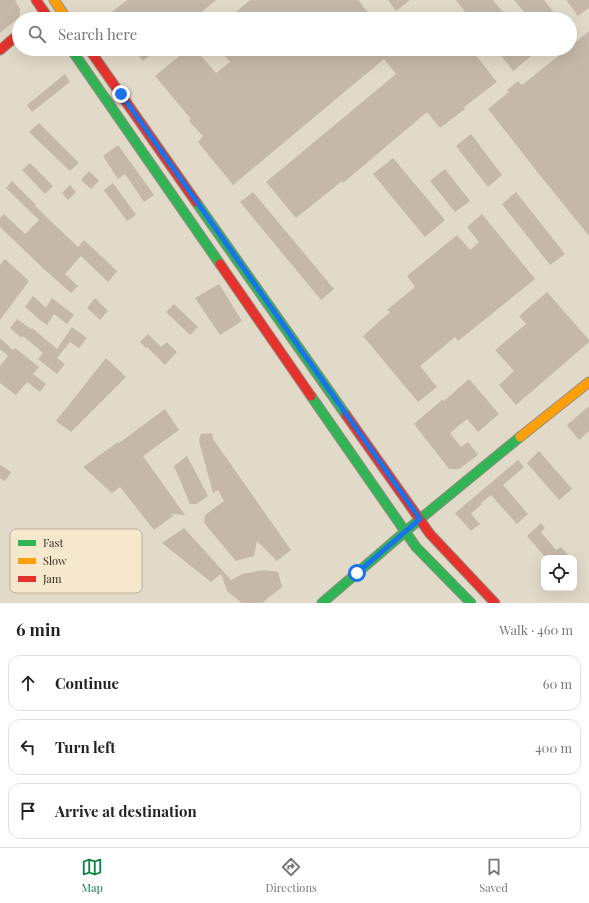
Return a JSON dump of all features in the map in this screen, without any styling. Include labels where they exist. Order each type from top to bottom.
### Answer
[{"type":"main road","points":[[36,0],[44,12]]},
{"type":"main road","points":[[54,0],[63,12]]},
{"type":"main road","points":[[0,50],[12,40]]},
{"type":"main road","points":[[76,56],[416,547],[471,603]]},
{"type":"main road","points":[[94,56],[430,534],[495,603]]},
{"type":"main road","points":[[322,603],[420,519],[589,382]]},
{"type":"building","points":[[0,0],[15,0],[20,9],[20,12],[12,12],[12,23],[0,33]]},
{"type":"building","points":[[127,0],[216,0],[201,12],[112,12]]},
{"type":"building","points":[[250,0],[358,0],[367,12],[236,12]]},
{"type":"building","points":[[388,0],[410,0],[396,11]]},
{"type":"building","points":[[456,0],[493,0],[502,12],[465,12]]},
{"type":"building","points":[[514,0],[544,0],[553,12],[524,12]]},
{"type":"building","points":[[566,0],[589,0],[589,8],[578,16],[577,12],[575,12]]},
{"type":"building","points":[[589,31],[589,236],[488,109],[509,92],[507,90],[518,81],[522,85],[558,56],[577,56],[577,41]]},
{"type":"building","points":[[139,56],[149,56],[143,61]]},
{"type":"building","points":[[179,56],[201,56],[216,73],[230,62],[224,56],[477,56],[497,82],[464,107],[465,109],[440,128],[427,112],[343,183],[342,181],[296,218],[266,182],[396,74],[384,59],[233,185],[198,142],[203,136],[189,121],[191,119],[155,76]]},
{"type":"building","points":[[501,56],[531,56],[513,71]]},
{"type":"building","points":[[65,74],[70,82],[32,112],[27,105]]},
{"type":"building","points":[[39,123],[79,163],[70,171],[29,132]]},
{"type":"building","points":[[471,134],[502,175],[488,187],[456,146]]},
{"type":"building","points":[[118,145],[154,195],[144,202],[125,174],[118,179],[103,156]]},
{"type":"building","points":[[393,158],[445,220],[425,237],[373,174]]},
{"type":"building","points":[[30,163],[53,186],[45,194],[22,170]]},
{"type":"building","points":[[445,169],[470,201],[455,212],[430,181]]},
{"type":"building","points":[[89,171],[99,181],[91,189],[81,180]]},
{"type":"building","points":[[12,181],[36,205],[35,206],[78,247],[84,240],[117,271],[108,282],[81,256],[65,274],[78,286],[71,293],[0,227],[0,218],[4,214],[25,234],[39,220],[6,188]]},
{"type":"building","points":[[113,183],[136,215],[127,221],[104,190]]},
{"type":"building","points":[[70,185],[76,192],[68,200],[62,193]]},
{"type":"building","points":[[253,192],[334,289],[321,300],[240,202]]},
{"type":"building","points":[[516,192],[565,254],[550,265],[502,204]]},
{"type":"building","points":[[482,214],[535,279],[458,341],[455,337],[420,366],[437,387],[418,402],[363,336],[390,312],[387,310],[415,287],[407,276],[457,235],[470,250],[479,242],[467,227]]},
{"type":"building","points":[[5,259],[29,281],[0,320],[0,265]]},
{"type":"building","points":[[219,284],[242,321],[220,335],[195,298]]},
{"type":"building","points":[[547,292],[589,340],[589,342],[516,405],[499,385],[514,371],[495,350],[526,324],[519,316]]},
{"type":"building","points":[[33,296],[46,308],[52,298],[74,315],[67,324],[54,314],[47,325],[25,307]]},
{"type":"building","points":[[95,298],[108,311],[100,320],[87,308]]},
{"type":"building","points":[[174,304],[198,327],[190,335],[166,312]]},
{"type":"building","points":[[17,319],[31,329],[32,328],[57,349],[72,327],[87,338],[79,348],[70,342],[57,358],[65,364],[57,374],[38,359],[43,353],[23,336],[22,338],[10,328]]},
{"type":"building","points":[[148,334],[161,347],[167,342],[177,352],[165,365],[140,342]]},
{"type":"building","points":[[0,338],[13,350],[15,348],[39,367],[33,374],[46,384],[40,392],[27,382],[16,395],[0,383],[0,366],[8,356],[0,349]]},
{"type":"building","points":[[106,358],[126,377],[71,432],[56,421]]},
{"type":"building","points":[[469,379],[499,414],[478,432],[467,419],[450,433],[461,447],[468,442],[478,455],[459,469],[449,469],[414,424]]},
{"type":"building","points":[[589,406],[589,431],[579,440],[567,425]]},
{"type":"building","points":[[165,409],[179,430],[143,456],[185,515],[171,514],[173,516],[154,530],[120,487],[112,493],[83,467]]},
{"type":"building","points":[[212,433],[213,439],[291,550],[277,561],[257,541],[254,556],[236,561],[204,523],[205,515],[224,501],[218,490],[213,493],[199,440],[201,434]]},
{"type":"building","points":[[539,451],[572,489],[559,500],[527,463]]},
{"type":"building","points":[[187,456],[208,496],[196,504],[190,504],[174,466]]},
{"type":"building","points":[[518,460],[524,467],[503,485],[528,514],[517,524],[491,495],[471,514],[480,524],[471,531],[455,513]]},
{"type":"building","points":[[0,465],[11,472],[5,481],[0,478]]},
{"type":"building","points":[[541,523],[545,528],[541,532],[556,550],[561,547],[568,555],[543,555],[527,536]]},
{"type":"building","points":[[184,528],[231,580],[242,574],[264,570],[278,572],[282,587],[262,603],[242,603],[227,591],[221,574],[211,582],[162,543]]},
{"type":"traffic: fast","points":[[76,56],[220,264]]},
{"type":"traffic: fast","points":[[196,202],[346,415]]},
{"type":"traffic: fast","points":[[311,396],[416,547],[471,603]]},
{"type":"traffic: fast","points":[[322,603],[420,519],[520,437]]},
{"type":"traffic: slow","points":[[54,0],[62,12]]},
{"type":"traffic: slow","points":[[520,437],[589,382]]},
{"type":"traffic: jam","points":[[36,0],[44,12]]},
{"type":"traffic: jam","points":[[0,50],[12,40]]},
{"type":"traffic: jam","points":[[94,56],[196,202]]},
{"type":"traffic: jam","points":[[220,264],[311,396]]},
{"type":"traffic: jam","points":[[346,415],[430,534],[495,603]]},
{"type":"route","points":[[121,94],[420,519],[357,573]]}]
